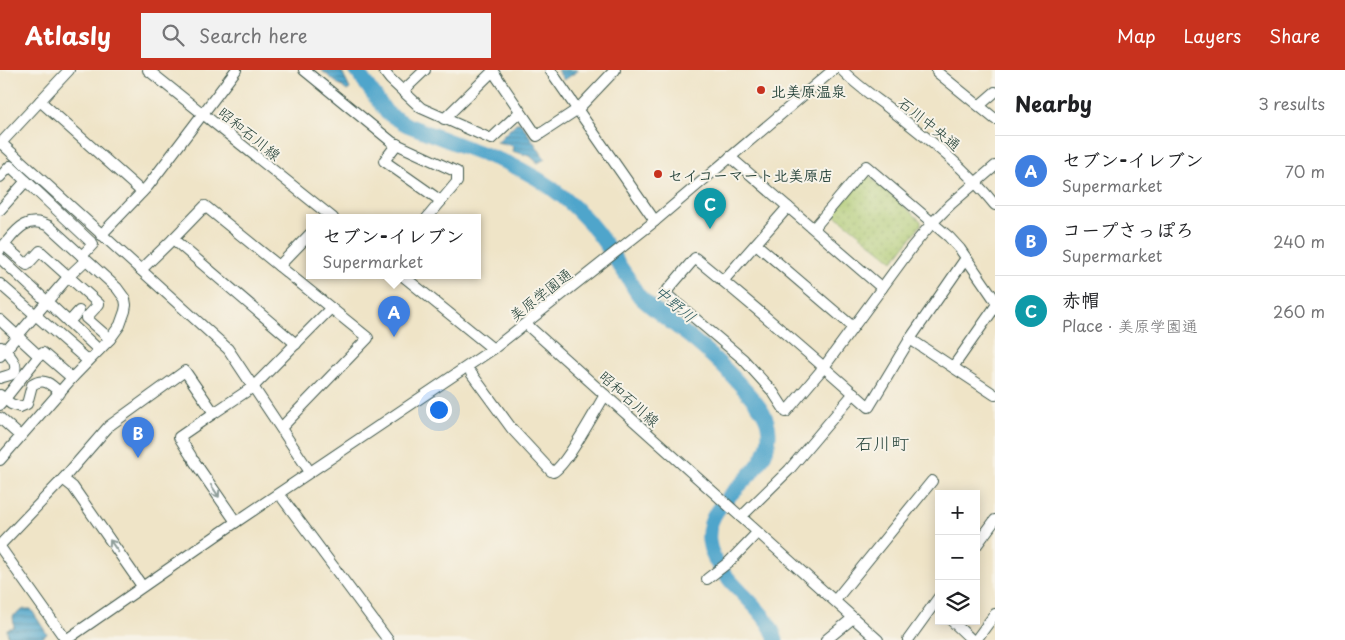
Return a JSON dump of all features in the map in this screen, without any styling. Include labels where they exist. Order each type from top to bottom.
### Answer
[{"type":"street","points":[[69,70],[0,144],[228,349],[310,472]]},
{"type":"street","name":"昭和石川線","points":[[148,70],[325,214]]},
{"type":"street","points":[[102,235],[142,192],[235,70]]},
{"type":"street","points":[[304,70],[397,144],[457,172],[457,182],[430,214]]},
{"type":"street","points":[[383,70],[421,108],[490,139],[520,112]]},
{"type":"street","points":[[403,91],[425,70]]},
{"type":"street","points":[[550,70],[655,221],[833,70]]},
{"type":"street","points":[[444,118],[493,71],[537,136],[578,109],[615,70]]},
{"type":"street","name":"石川中央通","points":[[842,70],[856,84],[938,147],[976,182],[995,204]]},
{"type":"street","points":[[937,70],[937,72],[995,119]]},
{"type":"street","points":[[980,105],[995,92]]},
{"type":"street","points":[[40,101],[142,192]]},
{"type":"street","points":[[397,144],[384,161],[441,201]]},
{"type":"street","points":[[730,157],[882,288]]},
{"type":"street","points":[[0,177],[10,166],[93,244],[84,258],[36,315],[2,351],[14,361],[15,366],[11,376],[0,378]]},
{"type":"street","points":[[814,228],[866,166],[949,237],[995,300]]},
{"type":"street","points":[[966,258],[910,339],[869,407],[824,367],[695,258],[665,293],[743,359],[772,392],[786,412],[824,367],[932,223],[995,166]]},
{"type":"street","points":[[0,210],[26,181]]},
{"type":"street","points":[[141,270],[205,206],[368,338],[281,428]]},
{"type":"street","points":[[723,281],[788,207]]},
{"type":"street","name":"美原学園通","points":[[66,640],[142,586],[493,349],[655,221]]},
{"type":"street","points":[[0,460],[72,378],[110,339],[123,319],[125,311],[124,299],[117,288],[49,226],[33,222],[25,223],[2,247],[27,265],[40,251],[99,304],[86,318],[110,339]]},
{"type":"street","points":[[279,266],[306,238]]},
{"type":"street","points":[[172,239],[296,344]]},
{"type":"street","points":[[756,244],[853,327]]},
{"type":"street","points":[[0,258],[32,280],[47,302],[99,350]]},
{"type":"street","points":[[407,279],[493,349]]},
{"type":"street","points":[[0,284],[88,361]]},
{"type":"street","points":[[953,367],[995,307]]},
{"type":"street","points":[[236,522],[178,437],[253,387],[331,308]]},
{"type":"street","points":[[69,322],[79,311]]},
{"type":"street","points":[[0,320],[40,356]]},
{"type":"street","name":"昭和石川線","points":[[526,324],[737,514]]},
{"type":"street","points":[[910,339],[995,395]]},
{"type":"street","points":[[60,392],[44,381],[32,385],[27,404],[23,406],[15,406],[2,399],[44,353],[72,378]]},
{"type":"street","points":[[66,640],[0,546],[109,426],[185,371],[214,413]]},
{"type":"street","points":[[471,373],[512,429],[553,472],[561,466],[606,395]]},
{"type":"street","points":[[854,393],[789,470],[737,514],[878,640]]},
{"type":"street","points":[[0,418],[20,436]]},
{"type":"street","points":[[62,478],[73,487],[142,586]]},
{"type":"street","points":[[837,598],[932,481]]},
{"type":"street","points":[[283,499],[388,640]]},
{"type":"street","points":[[980,541],[995,520]]},
{"type":"street","points":[[712,575],[729,562],[758,533]]},
{"type":"street","points":[[908,640],[935,606]]},
{"type":"street","points":[[976,640],[995,614]]},
{"type":"street","points":[[826,640],[854,618]]},
{"type":"street","points":[[956,625],[972,640]]},
{"type":"green space","points":[[868,175],[921,221],[921,225],[893,261],[833,213],[864,176]]},
{"type":"water","points":[[321,70],[341,70],[350,89],[347,91]]},
{"type":"water","points":[[557,70],[579,70],[564,80]]},
{"type":"water","points":[[516,123],[521,123],[545,159],[538,163],[530,156],[512,151],[513,146],[497,142]]},
{"type":"water","points":[[24,609],[31,609],[47,634],[40,640],[8,640],[7,629],[14,627],[13,616]]},
{"type":"waterway","name":"中野川","points":[[356,70],[387,113],[407,125],[522,170],[537,178],[563,197],[575,207],[597,232],[640,297],[709,353],[734,377],[757,404],[764,414],[768,426],[767,448],[760,463],[726,499],[717,512],[710,525],[709,541],[713,555],[720,568],[762,614],[776,640]]},
{"type":"place","name":"北美原温泉","points":[[761,90]]},
{"type":"place","name":"セイコーマート北美原店","points":[[658,174]]},
{"type":"place","name":"赤帽","points":[[710,229]]},
{"type":"place","name":"セブン-イレブン","points":[[394,337]]},
{"type":"place","name":"コープさっぽろ","points":[[138,458]]},
{"type":"district","name":"石川町","points":[[882,442]]}]
